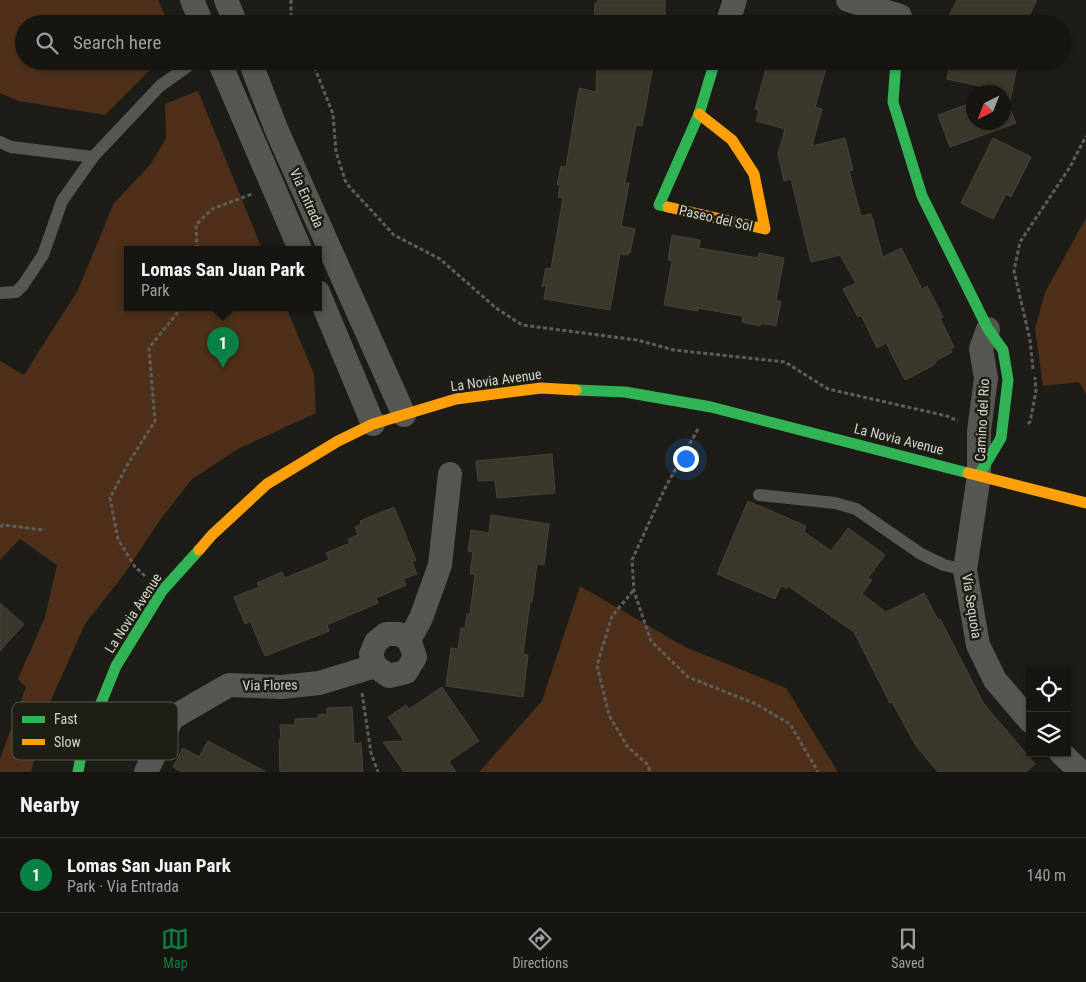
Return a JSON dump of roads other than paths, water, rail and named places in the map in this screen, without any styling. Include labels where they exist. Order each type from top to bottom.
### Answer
[{"type":"main road","name":"Paseo del Sol","points":[[699,114],[732,140],[754,174],[765,229],[659,205],[699,114],[712,70]]},
{"type":"main road","name":"Camino del Rio","points":[[895,70],[893,102],[922,196],[988,329]]},
{"type":"main road","name":"La Novia Avenue","points":[[101,702],[116,666],[162,591],[212,535],[267,484],[338,441],[374,424],[456,399],[541,388],[625,392],[711,407],[1086,503]]},
{"type":"street","points":[[192,0],[198,15]]},
{"type":"street","points":[[226,0],[232,15]]},
{"type":"street","points":[[730,15],[735,0]]},
{"type":"street","points":[[848,0],[902,13]]},
{"type":"street","name":"Via Entrada","points":[[223,70],[299,246]]},
{"type":"street","name":"Via Entrada","points":[[253,70],[277,131],[404,415]]},
{"type":"street","points":[[322,301],[374,424]]},
{"type":"street","name":"Camino del Rio","points":[[979,475],[990,435],[997,379],[981,349],[988,329]]},
{"type":"street","points":[[409,640],[421,618],[440,565],[450,474]]},
{"type":"street","name":"Via Sequoia","points":[[979,475],[965,570],[978,645],[995,680],[1026,716]]},
{"type":"street","points":[[386,634],[399,634],[409,640],[415,657],[406,672],[389,676],[366,668],[376,642],[386,634]]},
{"type":"street","name":"Via Flores","points":[[178,715],[229,685],[282,686],[319,683],[366,668]]},
{"type":"street","points":[[1066,757],[1080,772]]},
{"type":"street","name":"Via Flores","points":[[146,772],[152,760]]},
{"type":"lane","points":[[0,293],[16,292],[24,285],[43,255],[62,201],[93,157],[160,86],[182,70]]},
{"type":"lane","points":[[0,142],[11,147],[93,157]]},
{"type":"lane","points":[[759,495],[835,503],[856,509],[921,554],[944,565],[965,570]]},
{"type":"place","name":"Lomas San Juan Park","points":[[223,368]]}]
